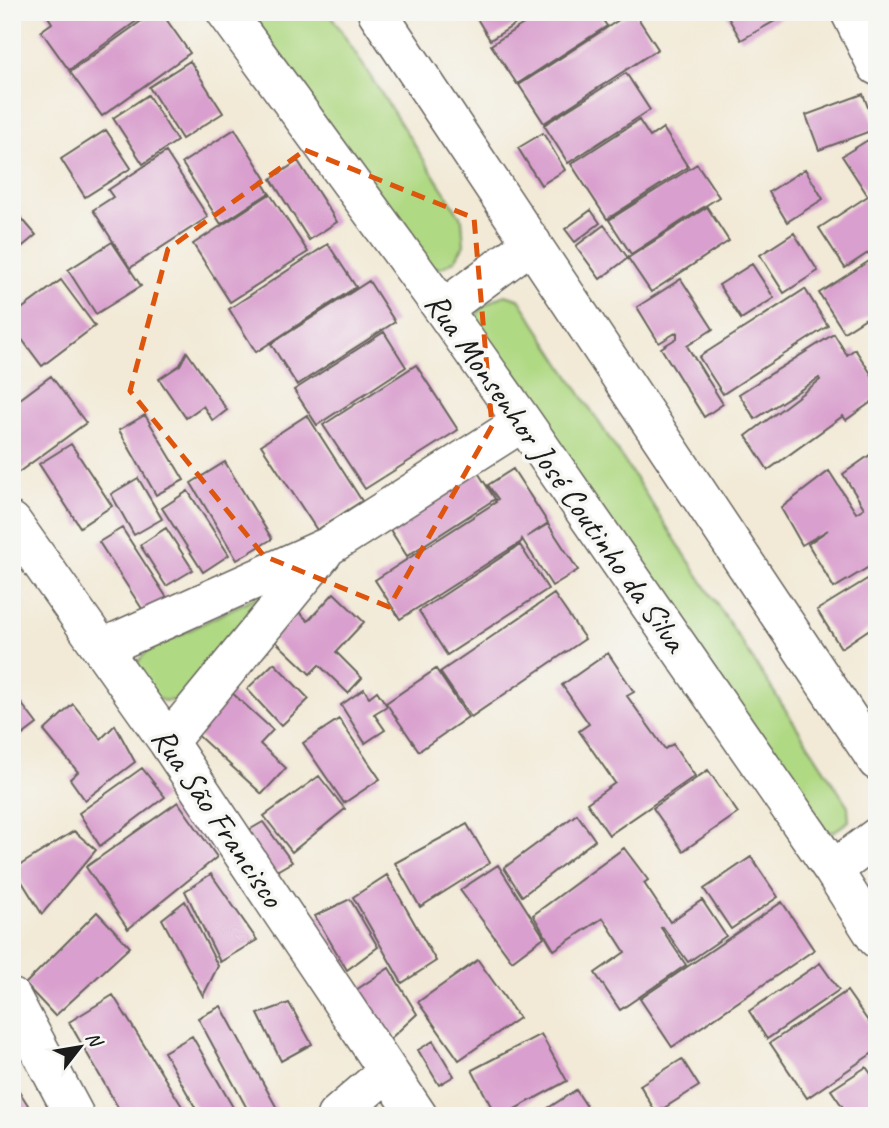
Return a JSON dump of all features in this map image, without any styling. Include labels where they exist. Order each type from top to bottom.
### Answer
[{"type":"street","name":"Rua Monsenhor José Coutinho da Silva","points":[[226,12],[523,422],[833,870],[877,939]]},
{"type":"street","points":[[377,12],[877,761]]},
{"type":"street","points":[[850,12],[877,66]]},
{"type":"street","points":[[443,309],[532,243]]},
{"type":"street","points":[[102,648],[329,546],[523,422]]},
{"type":"street","name":"Rua São Francisco","points":[[12,522],[168,742],[418,1116]]},
{"type":"street","points":[[168,742],[329,546]]},
{"type":"street","points":[[833,870],[877,837]]},
{"type":"street","points":[[12,998],[75,1116]]},
{"type":"street","points":[[336,1116],[388,1071]]},
{"type":"highlighted area","points":[[305,150],[474,218],[492,426],[389,607],[264,556],[130,391],[168,249]]},
{"type":"green space","points":[[238,12],[329,12],[462,219],[464,245],[455,260],[441,268],[424,266]]},
{"type":"green space","points":[[505,295],[519,299],[848,806],[849,821],[833,832],[818,832],[472,332],[475,318],[482,308]]},
{"type":"green space","points":[[279,585],[179,700],[164,701],[145,693],[136,664],[146,652]]},
{"type":"building","points":[[45,12],[149,12],[69,70],[41,31],[52,23]]},
{"type":"building","points":[[154,12],[161,12],[190,53],[102,116],[70,72]]},
{"type":"building","points":[[473,12],[535,12],[490,40]]},
{"type":"building","points":[[542,12],[597,12],[607,26],[517,84],[491,45]]},
{"type":"building","points":[[634,12],[658,49],[544,123],[519,85]]},
{"type":"building","points":[[725,12],[791,12],[741,40]]},
{"type":"building","points":[[190,61],[223,113],[182,139],[149,87]]},
{"type":"building","points":[[626,73],[650,110],[568,163],[544,125]]},
{"type":"building","points":[[863,94],[876,129],[819,150],[806,115]]},
{"type":"building","points":[[148,95],[177,141],[143,164],[113,118]]},
{"type":"building","points":[[639,120],[650,137],[663,128],[688,167],[607,219],[571,164]]},
{"type":"building","points":[[235,129],[266,179],[262,182],[269,193],[221,224],[182,163]]},
{"type":"building","points":[[106,130],[131,168],[85,197],[61,159]]},
{"type":"building","points":[[543,133],[565,170],[541,185],[518,148]]},
{"type":"building","points":[[868,140],[877,153],[877,247],[845,268],[819,228],[868,196],[842,156]]},
{"type":"building","points":[[166,152],[208,217],[130,268],[93,210],[113,197],[108,190]]},
{"type":"building","points":[[298,161],[337,222],[309,240],[271,179]]},
{"type":"building","points":[[697,164],[719,197],[631,254],[609,220]]},
{"type":"building","points":[[805,169],[823,199],[787,222],[769,192]]},
{"type":"building","points":[[270,194],[308,252],[230,302],[193,244]]},
{"type":"building","points":[[12,207],[36,235],[12,255]]},
{"type":"building","points":[[707,207],[729,241],[651,292],[628,258]]},
{"type":"building","points":[[591,210],[600,223],[575,242],[565,229]]},
{"type":"building","points":[[604,225],[628,258],[600,279],[576,246]]},
{"type":"building","points":[[794,233],[818,271],[784,293],[760,255]]},
{"type":"building","points":[[112,242],[141,286],[96,314],[68,270]]},
{"type":"building","points":[[328,244],[356,287],[256,352],[229,309]]},
{"type":"building","points":[[877,256],[877,311],[844,332],[819,293]]},
{"type":"building","points":[[752,264],[774,298],[741,319],[719,285]]},
{"type":"building","points":[[681,279],[713,329],[687,346],[723,404],[704,417],[661,348],[677,338],[677,332],[659,343],[637,307]]},
{"type":"building","points":[[61,280],[95,326],[42,366],[12,326],[12,316]]},
{"type":"building","points":[[369,281],[395,322],[297,385],[271,344]]},
{"type":"building","points":[[805,289],[828,326],[723,394],[699,357]]},
{"type":"building","points":[[384,332],[406,367],[317,425],[294,390]]},
{"type":"building","points":[[834,334],[847,355],[855,349],[877,383],[877,398],[846,420],[843,416],[768,470],[746,436],[820,380],[819,378],[755,419],[739,394]]},
{"type":"building","points":[[187,352],[227,410],[213,421],[203,406],[186,418],[159,379],[180,365]]},
{"type":"building","points":[[416,365],[458,430],[365,489],[323,425]]},
{"type":"building","points":[[51,376],[86,423],[12,477],[12,405]]},
{"type":"building","points":[[145,415],[184,480],[156,495],[119,430]]},
{"type":"building","points":[[307,415],[362,501],[317,530],[261,445]]},
{"type":"building","points":[[71,444],[112,506],[80,527],[39,464]]},
{"type":"building","points":[[877,450],[877,562],[834,588],[808,544],[828,530],[802,545],[781,508],[829,471],[856,513],[864,508],[843,474]]},
{"type":"building","points":[[225,462],[272,539],[237,560],[191,483]]},
{"type":"building","points":[[513,469],[548,523],[527,537],[548,524],[578,570],[552,586],[522,539],[400,619],[375,580],[496,502],[498,499],[488,485]]},
{"type":"building","points":[[477,471],[495,499],[407,556],[389,528]]},
{"type":"building","points":[[138,478],[162,519],[134,535],[111,494]]},
{"type":"building","points":[[188,491],[229,555],[203,572],[162,508]]},
{"type":"building","points":[[122,528],[169,601],[146,615],[99,542]]},
{"type":"building","points":[[166,528],[193,570],[166,586],[140,545]]},
{"type":"building","points":[[520,545],[548,589],[447,655],[419,611]]},
{"type":"building","points":[[877,573],[877,624],[841,648],[817,610]]},
{"type":"building","points":[[334,593],[364,622],[336,652],[362,678],[348,693],[319,665],[310,674],[273,639],[299,612],[308,621]]},
{"type":"building","points":[[554,594],[585,639],[471,717],[440,672]]},
{"type":"building","points":[[608,653],[634,692],[627,696],[665,749],[673,744],[695,776],[609,835],[587,803],[615,783],[579,731],[589,724],[562,685]]},
{"type":"building","points":[[274,663],[309,699],[281,726],[247,689]]},
{"type":"building","points":[[436,669],[468,717],[419,751],[386,703]]},
{"type":"building","points":[[364,689],[369,697],[377,691],[387,706],[374,714],[385,730],[365,743],[341,705]]},
{"type":"building","points":[[12,691],[37,724],[12,743]]},
{"type":"building","points":[[230,691],[273,730],[260,744],[286,768],[262,794],[193,731]]},
{"type":"building","points":[[73,704],[101,739],[115,725],[135,762],[85,800],[70,779],[78,772],[44,731]]},
{"type":"building","points":[[339,719],[380,779],[344,803],[303,743]]},
{"type":"building","points":[[142,768],[165,797],[100,846],[79,813]]},
{"type":"building","points":[[708,770],[738,813],[683,851],[653,808]]},
{"type":"building","points":[[319,776],[345,809],[292,852],[264,816]]},
{"type":"building","points":[[178,802],[217,857],[128,929],[86,867]]},
{"type":"building","points":[[577,814],[595,840],[522,896],[504,868]]},
{"type":"building","points":[[263,822],[292,862],[268,876],[242,834]]},
{"type":"building","points":[[467,824],[490,863],[420,907],[395,863]]},
{"type":"building","points":[[74,831],[96,850],[42,914],[14,869]]},
{"type":"building","points":[[624,848],[648,880],[644,883],[670,922],[702,900],[726,936],[688,962],[663,927],[661,928],[686,965],[620,1010],[595,973],[625,952],[603,918],[554,950],[533,915]]},
{"type":"building","points":[[751,857],[778,897],[731,929],[704,889]]},
{"type":"building","points":[[498,865],[544,937],[512,961],[460,890]]},
{"type":"building","points":[[211,874],[257,940],[220,962],[185,891]]},
{"type":"building","points":[[387,875],[436,961],[402,983],[353,897]]},
{"type":"building","points":[[350,899],[378,947],[347,970],[315,916]]},
{"type":"building","points":[[185,901],[218,966],[203,996],[162,919]]},
{"type":"building","points":[[782,902],[814,950],[672,1047],[640,999]]},
{"type":"building","points":[[97,912],[130,947],[55,1016],[25,984]]},
{"type":"building","points":[[478,960],[519,1018],[459,1060],[418,1002]]},
{"type":"building","points":[[820,963],[839,990],[767,1039],[749,1011]]},
{"type":"building","points":[[389,968],[417,1014],[389,1040],[356,990]]},
{"type":"building","points":[[847,991],[877,1034],[877,1050],[807,1098],[770,1043]]},
{"type":"building","points":[[113,995],[188,1116],[123,1116],[69,1022]]},
{"type":"building","points":[[289,1003],[312,1044],[281,1061],[258,1014]]},
{"type":"building","points":[[221,1006],[279,1112],[251,1116],[198,1018]]},
{"type":"building","points":[[541,1034],[567,1081],[502,1116],[496,1116],[472,1070]]},
{"type":"building","points":[[192,1036],[238,1116],[200,1116],[164,1052]]},
{"type":"building","points":[[433,1041],[454,1076],[439,1085],[418,1050]]},
{"type":"building","points":[[682,1059],[699,1086],[656,1113],[640,1085]]},
{"type":"building","points":[[866,1067],[877,1082],[877,1116],[849,1116],[831,1090]]},
{"type":"building","points":[[12,1080],[35,1116],[12,1116]]},
{"type":"building","points":[[576,1090],[593,1116],[536,1116]]}]
